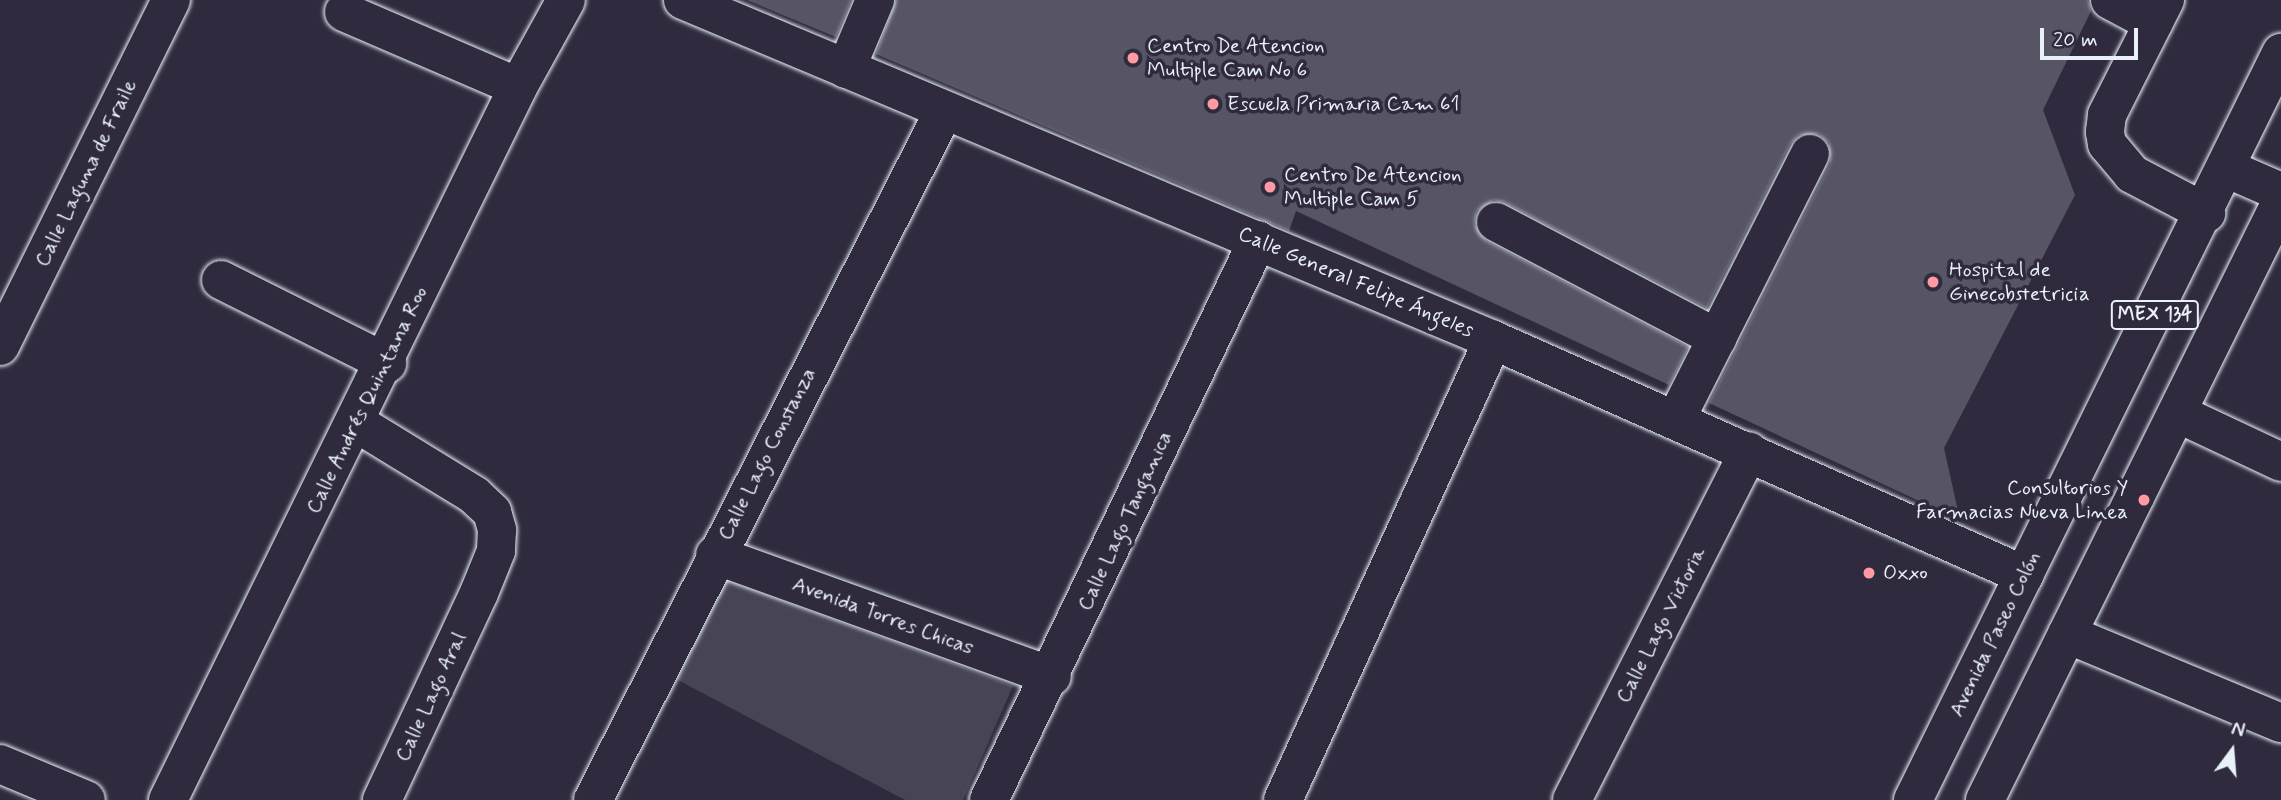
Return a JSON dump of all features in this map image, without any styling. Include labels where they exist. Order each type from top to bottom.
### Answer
[{"type":"street","name":"Calle Laguna de Fraile","points":[[0,346],[171,0]]},
{"type":"street","name":"Calle Andrés Quintana Roo","points":[[169,800],[355,422],[387,363],[518,87],[566,0]]},
{"type":"street","name":"Calle General Felipe Ángeles","points":[[682,0],[1493,340],[2024,575]]},
{"type":"street","points":[[846,69],[875,0]]},
{"type":"street","points":[[2110,0],[2159,12],[2107,115],[2107,144],[2132,174],[2206,214]]},
{"type":"street","points":[[344,12],[518,87]]},
{"type":"street","name":"Avenida Paseo Colón","points":[[1913,800],[2206,214],[2281,53]]},
{"type":"street","name":"Calle Lago Constanza","points":[[593,800],[715,555],[944,111]]},
{"type":"street","points":[[1675,419],[1810,154]]},
{"type":"street","points":[[2228,169],[2281,192]]},
{"type":"street","name":"MEX 134","points":[[1985,800],[2281,202]]},
{"type":"street","points":[[1496,222],[1717,338]]},
{"type":"street","name":"Calle Lago Tanganica","points":[[989,800],[1052,676],[1258,240]]},
{"type":"street","points":[[221,280],[387,363]]},
{"type":"street","points":[[1283,800],[1493,340]]},
{"type":"street","points":[[2177,413],[2281,462]]},
{"type":"street","name":"Calle Lago Aral","points":[[355,422],[474,495],[492,512],[496,551],[382,800]]},
{"type":"street","name":"Calle Lago Victoria","points":[[1572,800],[1749,451]]},
{"type":"street","name":"Avenida Torres Chicas","points":[[715,555],[1052,676]]},
{"type":"street","points":[[2067,635],[2124,656],[2281,723]]},
{"type":"street","points":[[0,764],[86,800]]},
{"type":"shaded area","points":[[721,578],[1013,686],[963,800],[905,800],[672,677]]},
{"type":"building","points":[[747,0],[851,0],[836,37]]},
{"type":"building","points":[[896,0],[2088,0],[2091,11],[2043,110],[2075,195],[1944,448],[1960,520],[1709,403],[1830,164],[1829,143],[1819,134],[1799,135],[1790,144],[1707,308],[1506,203],[1494,200],[1477,211],[1474,224],[1486,241],[1688,347],[1669,385],[1296,211],[1289,231],[876,54]]},
{"type":"place","name":"Centro De Atencion Multiple Cam No 6","points":[[1133,58]]},
{"type":"place","name":"Escuela Primaria Cam 61","points":[[1213,104]]},
{"type":"place","name":"Centro De Atencion Multiple Cam 5","points":[[1270,187]]},
{"type":"place","name":"Hospital de Ginecobstetricia","points":[[1933,282]]},
{"type":"place","name":"Consultorios Y Farmacias Nueva Linea","points":[[2144,500]]},
{"type":"place","name":"Oxxo","points":[[1869,573]]}]
